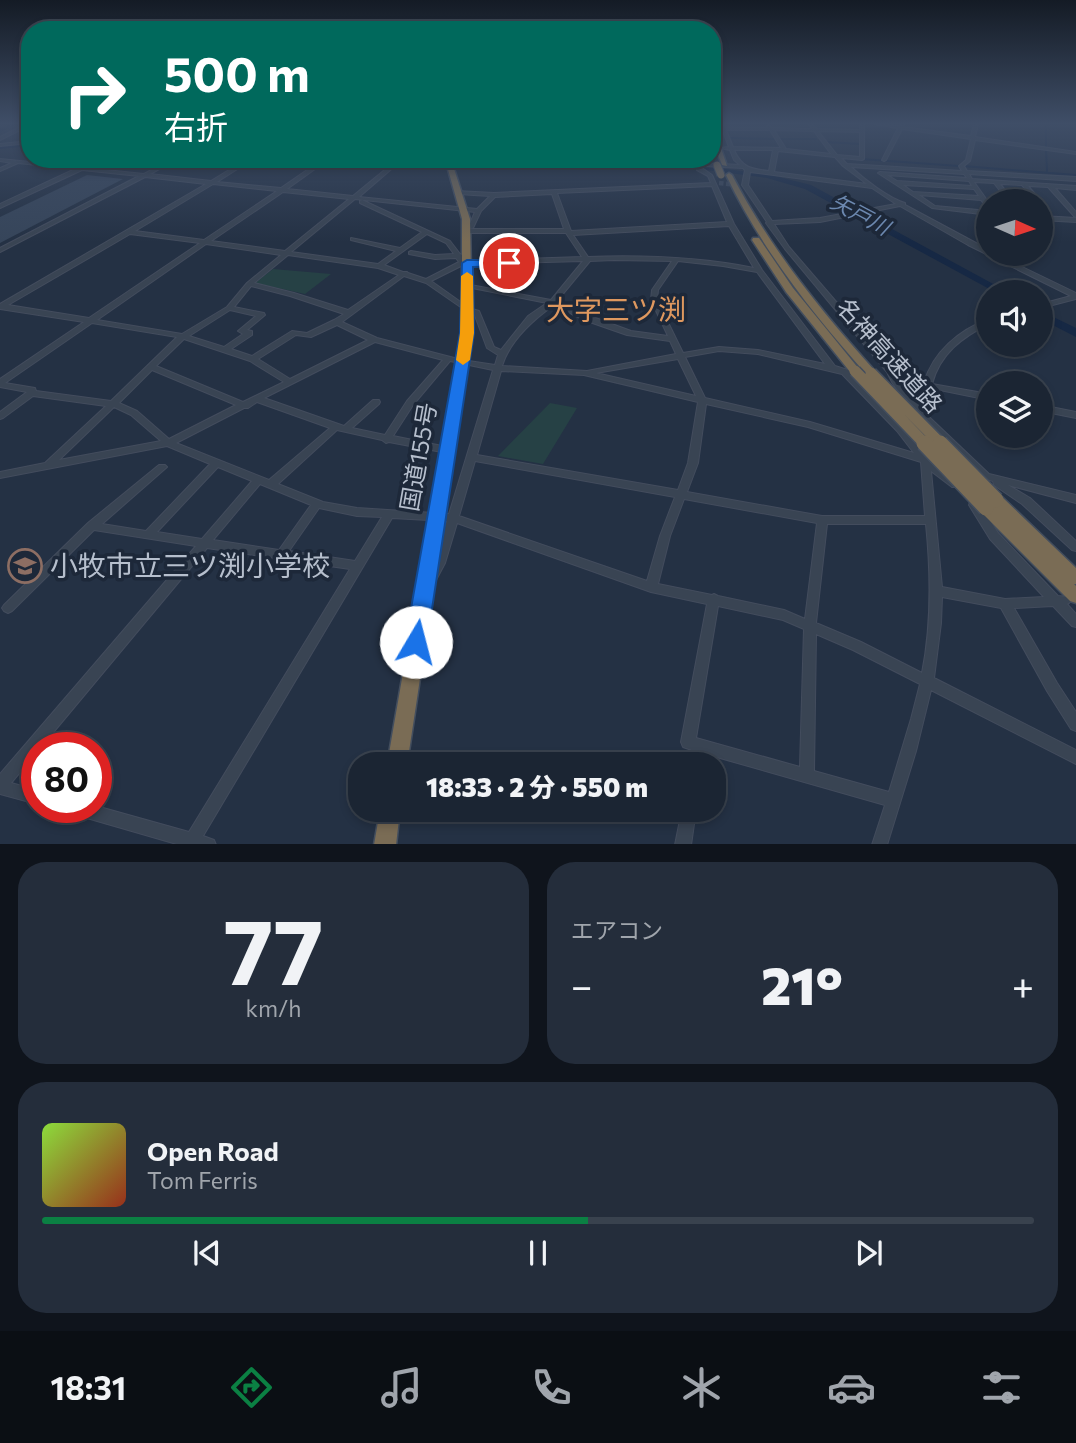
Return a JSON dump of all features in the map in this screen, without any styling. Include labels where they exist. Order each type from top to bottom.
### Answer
[{"type":"highway","name":"国道155号","points":[[399,752],[447,450],[456,360],[467,309],[463,261],[467,230],[451,168]]},
{"type":"highway","name":"名神高速道路","points":[[717,168],[765,255],[850,372],[991,504],[1076,578]]},
{"type":"highway","name":"名神高速道路","points":[[718,168],[719,176],[826,322],[991,504],[1066,599]]},
{"type":"highway","points":[[385,844],[388,822]]},
{"type":"street","points":[[739,163],[747,172],[877,187]]},
{"type":"street","points":[[771,174],[773,163]]},
{"type":"street","points":[[965,163],[961,166],[976,188]]},
{"type":"street","points":[[845,164],[1076,180]]},
{"type":"street","points":[[845,164],[949,233],[976,246]]},
{"type":"street","points":[[869,164],[934,206],[976,211]]},
{"type":"street","points":[[721,166],[741,167]]},
{"type":"street","points":[[73,168],[479,211]]},
{"type":"street","points":[[0,250],[158,168]]},
{"type":"street","points":[[1,306],[236,168]]},
{"type":"street","points":[[0,384],[314,168]]},
{"type":"street","points":[[48,466],[183,336],[229,308],[249,284],[390,168]]},
{"type":"street","points":[[704,168],[710,175],[719,176]]},
{"type":"street","points":[[0,206],[82,169]]},
{"type":"street","points":[[747,172],[742,185],[769,223],[809,276],[891,371],[892,379],[922,415],[986,477],[1026,501],[1076,547]]},
{"type":"street","points":[[880,173],[1076,188]]},
{"type":"street","points":[[458,192],[494,195],[554,192],[719,176]]},
{"type":"street","points":[[719,176],[733,227],[761,275],[832,368]]},
{"type":"street","points":[[1068,179],[1076,188]]},
{"type":"street","points":[[895,182],[976,188]]},
{"type":"street","points":[[996,182],[1002,189]]},
{"type":"street","points":[[1024,184],[1028,189]]},
{"type":"street","points":[[1050,186],[1076,218]]},
{"type":"street","points":[[554,192],[568,232],[587,260]]},
{"type":"street","points":[[888,194],[976,198]]},
{"type":"street","points":[[467,230],[479,211],[494,195]]},
{"type":"street","points":[[360,200],[448,242],[463,261]]},
{"type":"street","points":[[769,223],[820,220],[904,204]]},
{"type":"street","points":[[1054,219],[1076,218]]},
{"type":"street","points":[[467,230],[568,232],[733,227]]},
{"type":"street","points":[[129,232],[286,254],[328,257],[405,273],[427,281],[467,309],[477,312],[491,348],[502,354]]},
{"type":"street","points":[[379,266],[425,233]]},
{"type":"street","points":[[353,239],[400,250]]},
{"type":"street","points":[[411,253],[463,261],[714,261],[775,278]]},
{"type":"street","points":[[651,587],[666,536],[693,463],[702,400],[654,300],[654,290],[676,259]]},
{"type":"street","points":[[423,593],[440,563],[502,354],[531,318],[553,302],[587,260]]},
{"type":"street","points":[[427,281],[463,261]]},
{"type":"street","points":[[1016,266],[1076,296]]},
{"type":"street","points":[[254,359],[295,333],[308,335],[337,323],[405,273]]},
{"type":"street","points":[[797,277],[809,276]]},
{"type":"street","points":[[249,284],[292,294],[349,313]]},
{"type":"street","points":[[467,285],[553,302],[587,318],[630,333],[671,339]]},
{"type":"street","points":[[1053,303],[1076,296]]},
{"type":"street","points":[[1,306],[183,336],[254,359],[290,382]]},
{"type":"street","points":[[225,351],[249,333],[242,331],[261,315],[229,308]]},
{"type":"street","points":[[337,323],[374,340],[456,360],[497,368],[584,373],[810,425],[925,461],[1076,499]]},
{"type":"street","points":[[879,844],[926,681],[936,591],[922,415],[925,385],[931,370],[946,350],[961,335],[976,328]]},
{"type":"street","points":[[1,475],[167,443],[374,340]]},
{"type":"street","points":[[584,373],[732,349],[892,379]]},
{"type":"street","points":[[386,440],[410,403],[456,360]]},
{"type":"street","points":[[151,367],[245,406]]},
{"type":"street","points":[[850,372],[925,461],[950,480],[977,507],[994,536],[1066,599],[1076,622]]},
{"type":"street","points":[[0,384],[32,390],[32,393],[114,404],[134,413],[167,443],[317,504],[390,515],[453,519],[651,587],[784,615],[926,681],[1076,757]]},
{"type":"street","points":[[925,385],[976,395]]},
{"type":"street","points":[[0,416],[32,393]]},
{"type":"street","points":[[258,399],[341,428],[386,440],[447,450]]},
{"type":"street","points":[[21,792],[0,786],[204,545],[265,481],[376,402]]},
{"type":"street","points":[[1053,410],[1076,415]]},
{"type":"street","points":[[472,457],[822,520],[930,520]]},
{"type":"street","points":[[148,535],[216,463]]},
{"type":"street","points":[[8,608],[92,526],[162,467]]},
{"type":"street","points":[[281,555],[317,504]]},
{"type":"street","points":[[112,819],[191,842],[390,515]]},
{"type":"street","points":[[807,776],[810,625],[822,520]]},
{"type":"street","points":[[92,526],[204,545],[359,566]]},
{"type":"street","points":[[936,591],[1005,604],[1066,599]]},
{"type":"street","points":[[714,599],[688,741],[893,800]]},
{"type":"street","points":[[1005,604],[1052,687],[1076,723]]},
{"type":"street","points":[[699,752],[700,746]]},
{"type":"street","points":[[683,844],[687,822]]},
{"type":"green space","points":[[273,269],[331,274],[305,294],[255,283]]},
{"type":"green space","points":[[550,403],[577,408],[543,464],[498,456]]},
{"type":"building","points":[[87,175],[123,179],[0,243],[0,217]]},
{"type":"waterway","points":[[922,163],[959,166]]},
{"type":"waterway","points":[[1047,163],[1047,171]]},
{"type":"waterway","points":[[963,166],[1076,175]]},
{"type":"waterway","name":"矢戸川","points":[[700,168],[767,176],[808,187],[981,280]]},
{"type":"waterway","name":"矢戸川","points":[[1053,321],[1076,333]]},
{"type":"tunnel","points":[[719,183],[739,185]]},
{"type":"slow traffic","points":[[463,360],[467,333],[467,276]]},
{"type":"place","name":"小牧市立三ツ渕小学校","points":[[25,566]]},
{"type":"district","name":"大字三ツ渕","points":[[616,310]]},
{"type":"route","points":[[416,642],[467,333],[467,263],[509,263]]}]
